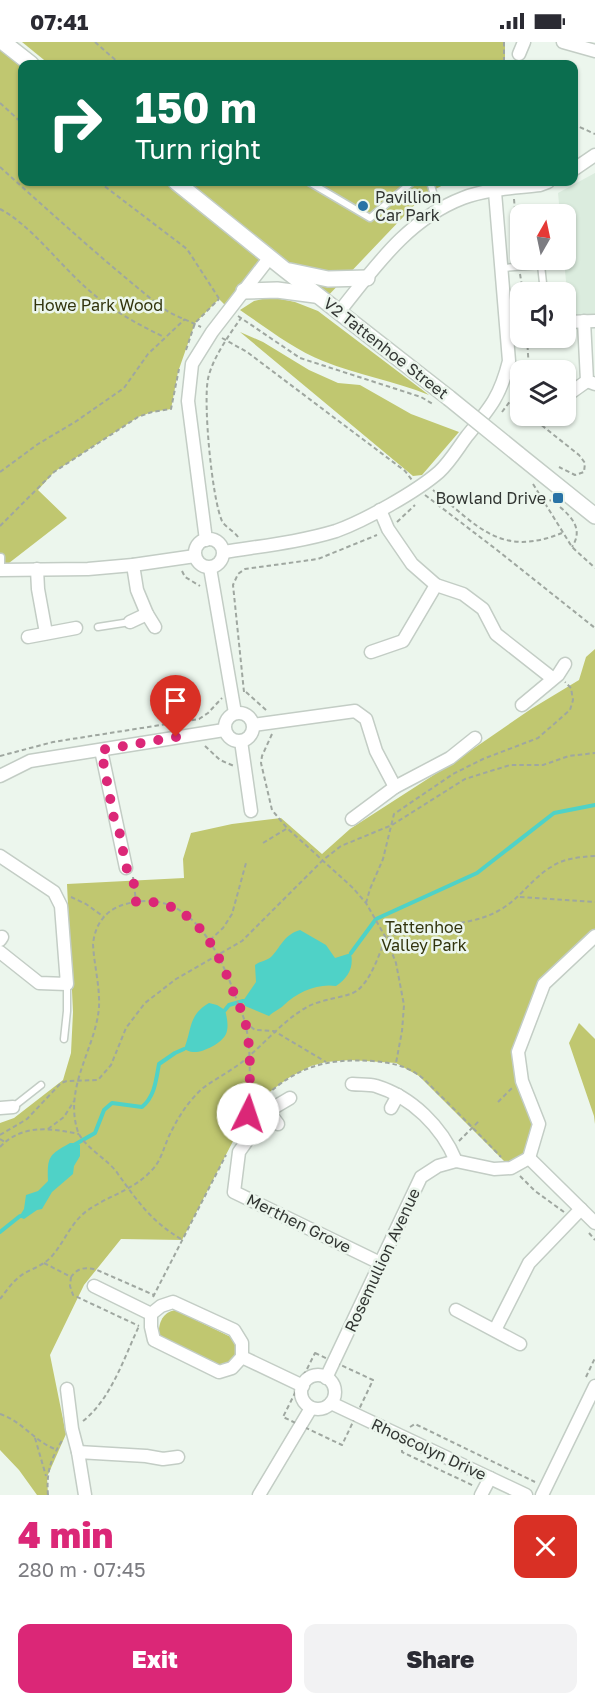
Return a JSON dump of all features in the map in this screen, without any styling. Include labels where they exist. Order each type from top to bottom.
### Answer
[{"type":"street","points":[[3,42],[26,60]]},
{"type":"street","points":[[563,42],[595,51]]},
{"type":"street","points":[[578,167],[595,155]]},
{"type":"street","name":"V2 Tattenhoe Street","points":[[181,186],[339,312],[445,403],[518,454],[595,516]]},
{"type":"street","points":[[339,312],[393,245],[422,219],[465,197],[533,186]]},
{"type":"street","points":[[224,552],[312,537],[338,530],[380,510],[418,488],[440,470],[496,400],[509,361],[495,192]]},
{"type":"street","points":[[206,540],[188,401],[192,364],[212,332],[270,257]]},
{"type":"street","points":[[284,269],[328,279],[367,278]]},
{"type":"street","points":[[244,291],[277,290],[318,296]]},
{"type":"street","points":[[576,390],[591,382],[589,321]]},
{"type":"street","points":[[380,510],[388,529],[412,564],[436,585],[463,594],[483,609],[496,634],[558,672],[522,705]]},
{"type":"street","points":[[211,539],[219,543],[224,552],[222,561],[215,567],[202,566],[195,556],[196,547],[206,540],[211,539]]},
{"type":"street","points":[[1,566],[88,569],[195,556]]},
{"type":"street","points":[[133,565],[137,590],[155,627]]},
{"type":"street","points":[[210,568],[235,712]]},
{"type":"street","points":[[37,569],[46,633]]},
{"type":"street","points":[[371,652],[404,642],[436,585]]},
{"type":"street","points":[[129,622],[147,614]]},
{"type":"street","points":[[28,637],[76,628]]},
{"type":"street","points":[[253,725],[355,711],[366,719],[376,751],[395,787]]},
{"type":"street","points":[[235,712],[244,713],[250,717],[253,725],[251,735],[241,741],[231,739],[224,730],[226,718],[235,712]]},
{"type":"street","points":[[0,776],[30,761],[224,730]]},
{"type":"street","points":[[352,819],[395,787],[450,758],[475,738]]},
{"type":"street","points":[[241,741],[251,810]]},
{"type":"street","points":[[101,750],[126,868]]},
{"type":"street","points":[[0,856],[54,892],[61,906],[66,984],[39,983],[0,952]]},
{"type":"street","points":[[352,1084],[374,1085],[398,1095],[432,1121],[453,1155],[494,1169],[511,1168],[529,1158],[539,1124],[522,1077],[518,1052],[544,984],[595,936]]},
{"type":"street","points":[[391,1108],[398,1095]]},
{"type":"street","name":"Merthen Grove","points":[[290,1098],[267,1111],[239,1152],[234,1192],[380,1263]]},
{"type":"street","points":[[267,1111],[278,1124]]},
{"type":"street","name":"Rosemullion Avenue","points":[[326,1378],[421,1177],[453,1155]]},
{"type":"street","points":[[529,1158],[595,1223]]},
{"type":"street","points":[[495,1330],[529,1263],[581,1209]]},
{"type":"street","points":[[94,1286],[151,1314]]},
{"type":"street","points":[[173,1302],[234,1330],[242,1343],[242,1357],[232,1368],[219,1372],[154,1340],[151,1314],[161,1306],[173,1302]]},
{"type":"street","points":[[456,1310],[519,1344]]},
{"type":"street","points":[[242,1357],[303,1386]]},
{"type":"street","points":[[313,1377],[326,1378],[335,1389],[331,1403],[322,1409],[311,1408],[303,1398],[303,1386],[313,1377]]},
{"type":"street","points":[[542,1495],[595,1386]]},
{"type":"street","points":[[67,1389],[85,1495]]},
{"type":"street","name":"Rhoscolyn Drive","points":[[331,1403],[526,1495]]},
{"type":"street","points":[[260,1495],[311,1408]]},
{"type":"street","points":[[78,1452],[146,1456],[163,1460],[178,1457]]},
{"type":"street","points":[[481,1495],[490,1478]]},
{"type":"lane","points":[[316,186],[370,218],[407,186]]},
{"type":"lane","points":[[431,186],[438,209]]},
{"type":"lane","points":[[502,268],[510,268]]},
{"type":"lane","points":[[98,627],[129,622]]},
{"type":"lane","points":[[64,1039],[67,1011],[66,984]]},
{"type":"lane","points":[[6,1107],[41,1086]]},
{"type":"path","points":[[95,42],[115,60]]},
{"type":"path","points":[[504,42],[504,60]]},
{"type":"path","points":[[0,103],[18,119]]},
{"type":"path","points":[[578,126],[595,134]]},
{"type":"path","points":[[0,167],[18,183]]},
{"type":"path","points":[[21,186],[103,260],[161,307],[247,352],[405,471],[425,495],[595,628]]},
{"type":"path","points":[[104,186],[187,249],[222,303],[300,358],[445,403]]},
{"type":"path","points":[[512,189],[514,204]]},
{"type":"path","points":[[0,209],[13,217],[60,260],[82,285],[106,304],[131,321],[164,338]]},
{"type":"path","points":[[241,318],[226,340],[208,378],[206,418],[216,495],[223,522],[234,531],[240,540],[242,549]]},
{"type":"path","points":[[0,472],[38,444],[124,388],[148,354],[185,319]]},
{"type":"path","points":[[0,526],[54,472],[80,457],[124,424],[152,412]]},
{"type":"path","points":[[543,426],[579,455],[585,463],[584,472],[575,475],[559,467]]},
{"type":"path","points":[[532,483],[572,547],[595,568]]},
{"type":"path","points":[[433,490],[489,535],[497,538],[514,543],[544,540],[562,533]]},
{"type":"path","points":[[542,499],[552,500],[573,518],[577,534],[572,547]]},
{"type":"path","points":[[366,903],[383,860],[394,814],[453,774],[483,759],[538,738],[557,722],[570,710],[573,700],[571,688],[558,672]]},
{"type":"path","points":[[246,692],[268,711],[271,722],[272,736],[261,763],[272,810],[287,828],[366,903],[386,938],[396,963],[404,1005],[396,1063]]},
{"type":"path","points":[[199,719],[204,743],[208,750],[220,760],[231,766],[261,763]]},
{"type":"path","points":[[5,1142],[0,1137],[27,1119],[61,1083],[67,1080],[98,1080],[105,1074],[126,1028],[145,1003],[176,979],[242,941],[322,860],[341,846],[392,825],[465,779],[510,765],[543,765],[569,756],[595,753]]},
{"type":"path","points":[[263,843],[287,828]]},
{"type":"path","points":[[0,1299],[16,1279],[51,1257],[82,1214],[149,1174],[157,1164],[174,1127],[192,1100],[203,1089],[249,1056],[274,1031],[308,1007],[321,1000],[348,996],[357,991],[365,983],[386,938],[421,927],[462,923],[498,912],[520,897],[541,874],[552,866],[573,858],[595,856]]},
{"type":"path","points":[[210,940],[223,928],[232,914],[246,863]]},
{"type":"path","points":[[126,868],[130,870],[133,877],[136,902]]},
{"type":"path","points":[[54,892],[78,900],[104,917]]},
{"type":"path","points":[[520,897],[595,902]]},
{"type":"path","points":[[182,1240],[163,1228],[142,1208],[117,1172],[79,1134],[75,1113],[78,1081],[99,1009],[93,944],[98,923],[118,906],[156,901],[180,911],[210,940],[245,1022],[249,1056],[248,1114]]},
{"type":"path","points":[[245,1022],[255,1030],[274,1031],[326,1062]]},
{"type":"path","points":[[498,1102],[522,1077]]},
{"type":"path","points":[[48,1129],[64,1117],[75,1100]]},
{"type":"path","points":[[453,1155],[480,1120]]},
{"type":"path","points":[[0,1147],[27,1130],[48,1129],[79,1134]]},
{"type":"path","points":[[44,1263],[71,1277]]},
{"type":"path","points":[[139,1326],[73,1295],[70,1287],[71,1277],[80,1269],[90,1268],[154,1296]]},
{"type":"path","points":[[0,1414],[19,1424],[35,1438],[56,1450]]},
{"type":"path","points":[[35,1438],[47,1478]]},
{"type":"shaded area","points":[[595,173],[595,314],[576,314],[576,282],[566,282],[565,270],[576,270],[576,204],[559,204],[558,193],[571,186],[578,186],[578,182]]},
{"type":"green space","name":"Howe Park Wood","points":[[0,42],[18,60],[18,186],[181,186],[270,257],[229,309],[219,299],[195,323],[178,372],[171,409],[138,417],[54,472],[38,490],[67,518],[0,570]]},
{"type":"green space","points":[[22,42],[505,42],[505,60],[44,60]]},
{"type":"green space","points":[[191,186],[441,186],[424,195],[324,300]]},
{"type":"green space","points":[[271,297],[295,302],[318,311],[429,395],[336,366],[312,356],[280,338],[240,310],[254,301]]},
{"type":"green space","points":[[240,332],[263,342],[309,370],[338,383],[360,385],[411,414],[459,432],[422,475],[413,476]]},
{"type":"green space","name":"Tattenhoe Valley Park","points":[[595,649],[595,936],[544,984],[518,1052],[539,1124],[529,1158],[511,1168],[419,1076],[396,1063],[350,1060],[326,1062],[311,1066],[290,1077],[272,1090],[247,1114],[182,1240],[121,1239],[84,1285],[50,1355],[66,1434],[47,1477],[48,1495],[37,1495],[19,1470],[0,1450],[0,1123],[14,1118],[63,1080],[71,1053],[73,1012],[67,884],[184,878],[183,859],[191,833],[232,824],[281,818],[322,854],[350,829],[531,709],[579,680],[586,657]]},
{"type":"green space","points":[[579,1023],[595,1039],[595,1124],[569,1043]]},
{"type":"green space","points":[[175,1310],[237,1340],[239,1356],[225,1368],[159,1337],[161,1320],[166,1314]]},
{"type":"water","points":[[300,930],[326,945],[335,958],[351,953],[352,963],[347,976],[336,986],[315,987],[301,992],[269,1016],[245,1006],[243,1001],[256,982],[255,965],[270,958],[287,938]]},
{"type":"water","points":[[209,1003],[225,1010],[228,1025],[226,1034],[221,1041],[207,1049],[193,1052],[184,1049],[194,1018]]},
{"type":"water","points":[[70,1143],[80,1145],[80,1156],[74,1166],[73,1174],[52,1192],[42,1209],[24,1219],[19,1217],[24,1209],[26,1195],[38,1191],[48,1181],[48,1166],[51,1157]]},
{"type":"waterway","points":[[351,953],[376,919],[477,873],[554,813],[595,805]]},
{"type":"waterway","points":[[225,1010],[229,1005],[243,1001]]},
{"type":"waterway","points":[[74,1145],[95,1133],[104,1110],[112,1103],[142,1107],[152,1093],[159,1064],[184,1049]]},
{"type":"waterway","points":[[0,1232],[20,1216]]},
{"type":"place","name":"Pavillion Car Park","points":[[363,206]]},
{"type":"place","name":"Bowland Drive","points":[[558,498]]},
{"type":"route","points":[[176,737],[101,750],[115,824],[120,834],[126,868],[130,870],[133,877],[136,902],[156,901],[180,911],[189,918],[210,940],[227,975],[245,1022],[250,1072],[248,1114]]}]
